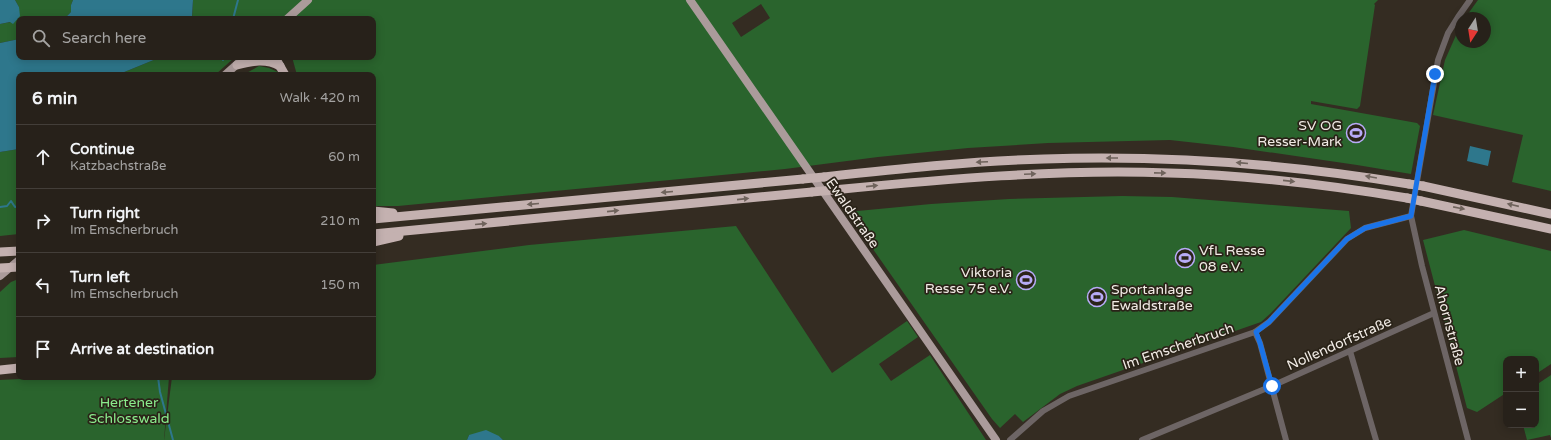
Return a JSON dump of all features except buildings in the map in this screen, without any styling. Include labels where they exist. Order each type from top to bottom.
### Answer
[{"type":"highway","points":[[237,65],[257,60],[281,61],[286,72]]},
{"type":"highway","points":[[376,219],[967,163],[1045,159],[1113,158],[1170,158],[1292,167],[1423,186],[1551,214]]},
{"type":"highway","points":[[376,234],[968,177],[1045,173],[1112,172],[1170,173],[1284,181],[1352,189],[1407,198],[1551,229]]},
{"type":"highway","points":[[376,211],[420,214]]},
{"type":"highway","points":[[376,241],[442,228]]},
{"type":"highway","points":[[0,252],[16,251]]},
{"type":"highway","points":[[0,268],[16,267]]},
{"type":"highway","points":[[0,370],[16,368]]},
{"type":"main road","points":[[290,16],[308,0]]},
{"type":"main road","name":"Ewaldstraße","points":[[690,0],[996,440]]},
{"type":"main road","points":[[229,72],[242,60]]},
{"type":"main road","points":[[0,276],[16,263]]},
{"type":"street","points":[[1411,216],[1438,60],[1448,33],[1470,0]]},
{"type":"street","name":"Ahornstraße","points":[[1411,216],[1434,313],[1468,440]]},
{"type":"street","name":"Im Emscherbruch","points":[[1010,440],[1043,411],[1069,396],[1256,332],[1269,322],[1347,239],[1365,228],[1411,216]]},
{"type":"street","name":"Nollendorfstraße","points":[[1142,440],[1272,386],[1434,313]]},
{"type":"street","points":[[1256,332],[1286,440]]},
{"type":"street","points":[[1350,351],[1376,440]]},
{"type":"green space","points":[[15,0],[73,0],[71,12],[67,16],[16,16],[16,40],[0,43],[0,24],[11,22],[19,7]]},
{"type":"green space","points":[[193,0],[1378,0],[1374,4],[1360,106],[1357,109],[1311,101],[1311,104],[1417,123],[1420,126],[1411,174],[1233,147],[1170,140],[1048,143],[968,148],[878,157],[785,169],[398,206],[376,206],[376,72],[296,72],[293,60],[376,60],[376,16],[192,16]],"holes":[[[761,4],[770,18],[741,37],[732,23]]]},
{"type":"green space","points":[[1478,0],[1551,0],[1551,191],[1512,182],[1523,135],[1433,115],[1445,60],[1455,38],[1455,48],[1491,48],[1491,12],[1469,12]]},
{"type":"green space","points":[[154,60],[232,60],[218,72],[124,72]]},
{"type":"green space","points":[[259,66],[278,72],[248,72]]},
{"type":"green space","points":[[16,149],[16,234],[0,236],[0,152]]},
{"type":"green space","name":"Sportanlage Ewaldstraße","points":[[1122,196],[1172,197],[1349,211],[1351,228],[1261,322],[1077,386],[1060,394],[1023,422],[1015,414],[1000,428],[992,419],[847,212],[931,204],[1009,199]]},
{"type":"green space","points":[[736,226],[832,373],[907,321],[918,337],[879,364],[891,381],[930,355],[986,440],[503,440],[499,436],[469,435],[467,440],[164,440],[172,380],[376,380],[376,265],[529,245]]},
{"type":"green space","points":[[1464,230],[1551,251],[1551,364],[1539,372],[1539,356],[1503,356],[1503,395],[1477,412],[1467,408],[1423,240]]},
{"type":"green space","points":[[16,280],[16,357],[0,358],[0,292],[11,282]]},
{"type":"green space","points":[[1551,375],[1551,438],[1550,435],[1527,440],[1524,428],[1539,428],[1539,383]]},
{"type":"green space","name":"Hertener Schlosswald","points":[[0,380],[169,380],[164,440],[0,440]]},
{"type":"water","points":[[0,0],[15,0],[19,7],[20,16],[16,16],[16,21],[13,24],[10,22],[0,24]]},
{"type":"water","points":[[73,0],[193,0],[192,16],[67,16],[71,12]]},
{"type":"water","points":[[16,40],[16,60],[154,60],[124,72],[16,72],[16,149],[0,152],[0,43]]},
{"type":"water","points":[[1470,146],[1491,151],[1488,166],[1467,161]]},
{"type":"water","points":[[486,430],[499,436],[503,440],[467,440],[469,435]]},
{"type":"waterway","points":[[234,16],[238,0]]},
{"type":"waterway","points":[[0,207],[7,206],[11,201],[16,207]]},
{"type":"waterway","points":[[158,380],[160,392],[173,440]]},
{"type":"place","name":"SV OG Resser-Mark","points":[[1356,133]]},
{"type":"place","name":"VfL Resse 08 e.V.","points":[[1185,258]]},
{"type":"place","name":"Viktoria Resse 75 e.V.","points":[[1026,280]]},
{"type":"place","name":"Sportanlage Ewaldstraße","points":[[1097,297]]},
{"type":"route","points":[[1272,386],[1256,332],[1269,322],[1347,239],[1365,228],[1411,216],[1435,74]]}]
